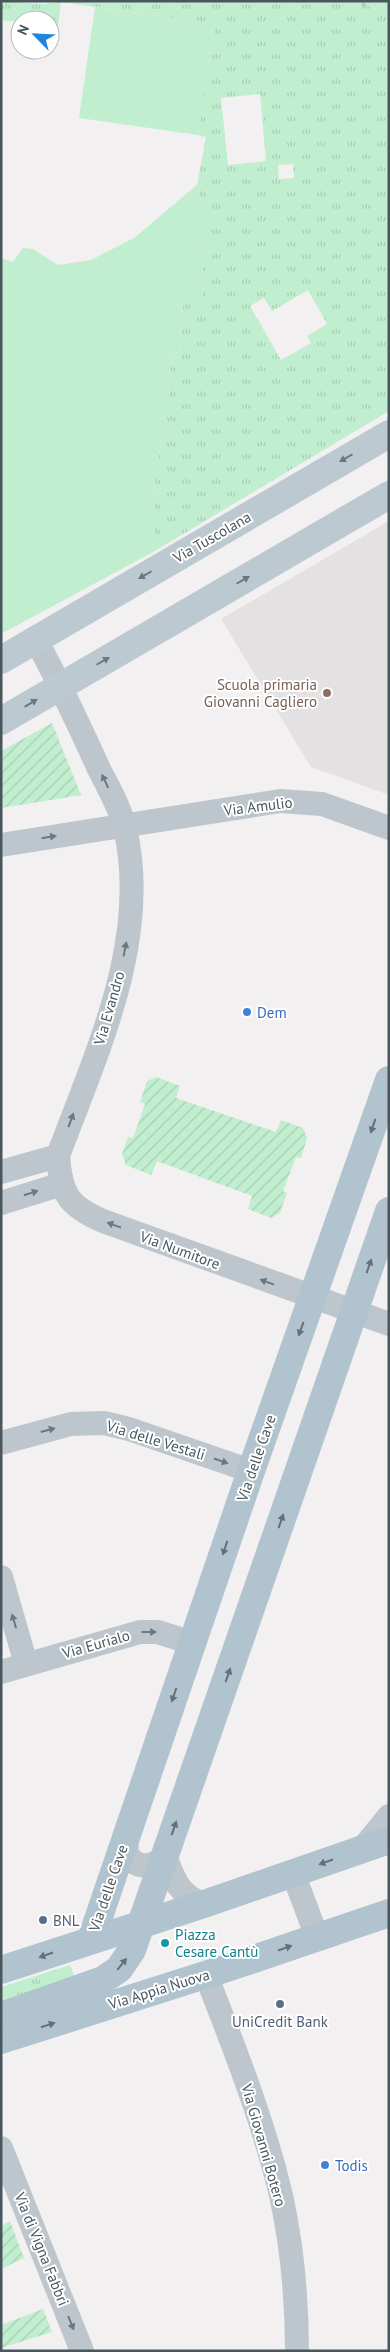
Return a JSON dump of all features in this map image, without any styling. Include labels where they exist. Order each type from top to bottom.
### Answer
[{"type":"main road","name":"Via Tuscolana","points":[[1,660],[389,434]]},
{"type":"main road","points":[[1,721],[389,495]]},
{"type":"main road","name":"Via delle Cave","points":[[91,1940],[251,1471],[389,1080]]},
{"type":"main road","points":[[1,2016],[103,1980],[119,1969],[132,1950],[389,1211]]},
{"type":"main road","points":[[1,1970],[204,1904],[389,1840]]},
{"type":"main road","name":"Via Appia Nuova","points":[[1,2040],[206,1975],[389,1913]]},
{"type":"street","name":"Via Evandro","points":[[36,640],[61,686],[125,825],[133,882],[129,930],[110,1015],[58,1156],[62,1184]]},
{"type":"street","name":"Via Amulio","points":[[1,845],[288,800],[322,804],[389,828]]},
{"type":"street","points":[[1,1172],[58,1156]]},
{"type":"street","points":[[1,1203],[62,1184]]},
{"type":"street","name":"Via Numitore","points":[[62,1184],[70,1200],[87,1214],[312,1298],[389,1324]]},
{"type":"street","name":"Via delle Vestali","points":[[1,1443],[71,1424],[104,1423],[129,1429],[251,1471]]},
{"type":"street","points":[[1,1578],[26,1664]]},
{"type":"street","name":"Via Eurialo","points":[[1,1672],[140,1632],[163,1633],[192,1643]]},
{"type":"street","points":[[363,1848],[389,1816]]},
{"type":"street","name":"Via delle Cave","points":[[126,1837],[127,1854],[137,1864],[150,1865],[156,1863],[165,1855]]},
{"type":"street","points":[[165,1855],[178,1887],[188,1897],[204,1904]]},
{"type":"street","points":[[293,1873],[317,1937]]},
{"type":"street","name":"Via Giovanni Botero","points":[[206,1975],[261,2124],[279,2188],[290,2253],[297,2351]]},
{"type":"street","name":"Via di Vigna Fabbri","points":[[1,2148],[82,2351]]},
{"type":"shaded area","name":"Scuola primaria Giovanni Cagliero","points":[[389,521],[389,795],[311,767],[221,619]]},
{"type":"green space","points":[[1,1],[44,4],[61,1],[389,1],[389,411],[153,552],[155,474],[164,430],[170,385],[171,352],[179,353],[183,299],[201,303],[206,223],[197,185],[206,137],[198,135],[215,24],[61,2],[60,10],[10,10],[10,21],[1,20]],"holes":[[[260,94],[266,161],[228,165],[221,98]],[[293,164],[294,178],[279,179],[278,165]],[[308,290],[327,324],[307,336],[311,343],[281,360],[250,306],[264,298],[272,311]]]},
{"type":"green space","points":[[345,1],[389,1],[389,9],[353,5]]},
{"type":"green space","points":[[95,7],[215,24],[198,135],[79,118]]},
{"type":"green space","points":[[197,185],[206,223],[201,304],[183,299],[179,353],[171,352],[170,385],[164,430],[155,474],[153,552],[1,634],[1,258],[13,262],[23,248],[33,249],[58,265],[91,260],[134,238]]},
{"type":"green space","points":[[52,723],[81,795],[1,808],[1,751]]},
{"type":"green space","points":[[156,1077],[180,1086],[176,1098],[276,1132],[281,1120],[303,1128],[307,1138],[301,1158],[296,1157],[283,1191],[287,1193],[280,1213],[271,1218],[248,1209],[252,1196],[157,1161],[151,1175],[126,1165],[122,1154],[128,1137],[133,1138],[145,1104],[140,1102],[147,1081]]},
{"type":"green space","points":[[70,1965],[75,1978],[1,2005],[1,1987]]},
{"type":"green space","points":[[10,2221],[24,2258],[1,2269],[1,2226]]},
{"type":"green space","points":[[43,2309],[52,2332],[1,2348],[1,2325]]},
{"type":"place","name":"Scuola primaria Giovanni Cagliero","points":[[327,693]]},
{"type":"place","name":"Dem","points":[[247,1012]]},
{"type":"place","name":"BNL","points":[[43,1920]]},
{"type":"place","name":"Piazza Cesare Cantù","points":[[165,1943]]},
{"type":"place","name":"UniCredit Bank","points":[[280,2004]]},
{"type":"place","name":"Todis","points":[[325,2165]]}]
